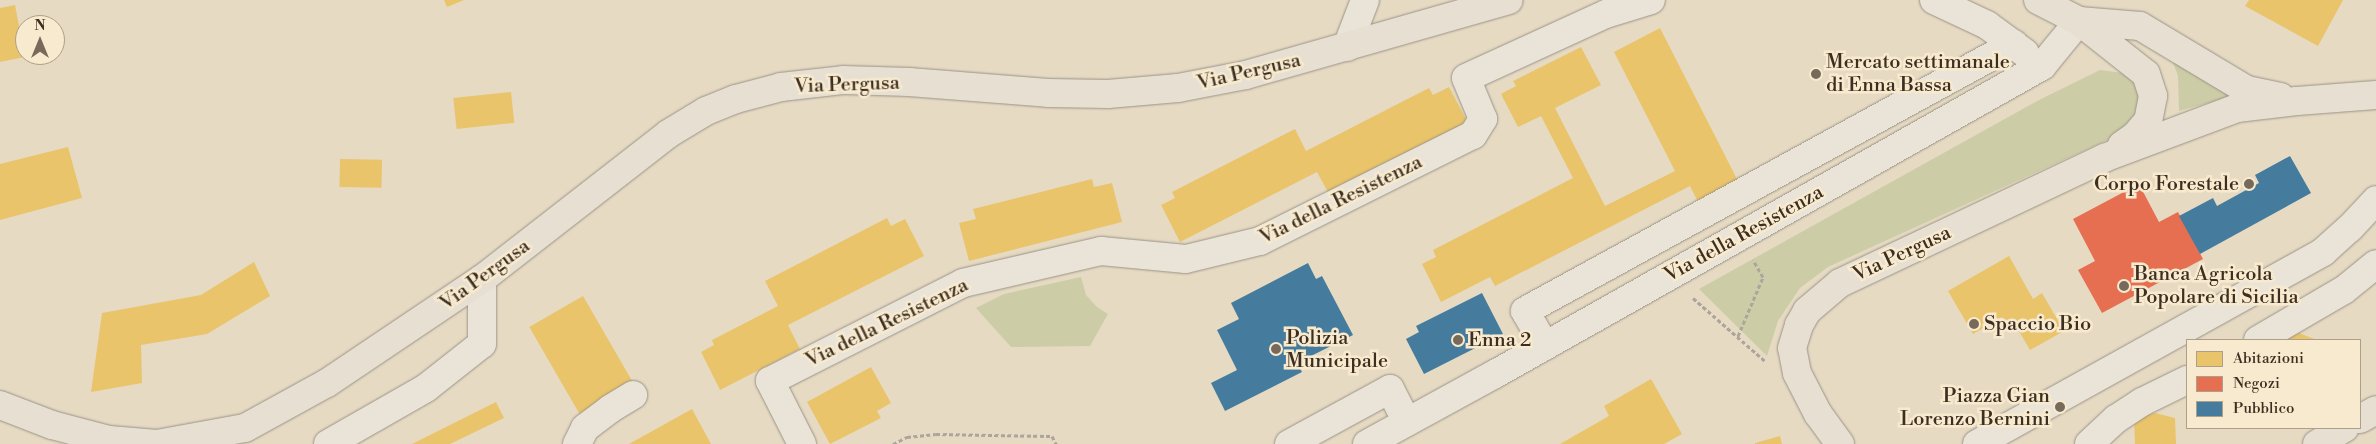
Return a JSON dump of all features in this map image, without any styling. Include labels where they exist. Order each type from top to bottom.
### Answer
[{"type":"main road","name":"Via Pergusa","points":[[0,405],[52,425],[109,440],[157,444],[245,428],[327,383],[482,279],[668,134],[706,111],[736,99],[781,87],[843,80],[910,82],[1048,93],[1108,94],[1178,88],[1246,75],[1509,0]]},
{"type":"main road","points":[[2038,0],[2079,21],[2146,74],[2154,96],[2148,121],[2135,136],[2104,158]]},
{"type":"main road","points":[[2079,21],[2140,26],[2247,90],[2296,101]]},
{"type":"main road","points":[[2104,158],[2237,108],[2376,95]]},
{"type":"main road","name":"Via Pergusa","points":[[1818,414],[1797,373],[1792,348],[1799,325],[1807,311],[1815,303],[1840,283],[2104,158]]},
{"type":"main road","points":[[2361,418],[2376,410]]},
{"type":"main road","points":[[1818,414],[1821,444]]},
{"type":"main road","points":[[1818,414],[1840,444]]},
{"type":"main road","points":[[2316,444],[2343,429]]},
{"type":"street","points":[[1347,47],[1365,0]]},
{"type":"street","name":"Via della Resistenza","points":[[802,444],[770,381],[963,282],[1101,251],[1186,259],[1260,242],[1473,135],[1483,119],[1466,78],[1606,14],[1652,0]]},
{"type":"street","points":[[1934,0],[1987,25],[2042,66]]},
{"type":"street","name":"Via della Resistenza","points":[[1367,444],[2042,66],[2079,21]]},
{"type":"street","points":[[1545,346],[1525,311],[2014,44]]},
{"type":"street","points":[[1977,444],[2323,252],[2350,228],[2376,200]]},
{"type":"street","points":[[2260,339],[2344,290],[2376,264]]},
{"type":"street","points":[[328,444],[426,388],[482,344],[482,279]]},
{"type":"street","points":[[2088,444],[2116,419],[2142,402],[2186,380]]},
{"type":"street","points":[[1290,444],[1390,389],[1408,422]]},
{"type":"street","points":[[577,444],[585,428],[610,409],[634,395]]},
{"type":"path","points":[[1738,336],[1763,277],[1753,259]]},
{"type":"path","points":[[1692,298],[1738,336],[1770,366]]},
{"type":"path","points":[[893,444],[907,437],[936,434],[1052,436],[1056,444]]},
{"type":"green space","points":[[2171,57],[2234,96],[2179,111],[2178,76]]},
{"type":"green space","points":[[2100,70],[2123,73],[2139,86],[2140,105],[2132,120],[2114,137],[1828,267],[1800,288],[1778,321],[1767,356],[1699,289],[2039,100]]},
{"type":"green space","points":[[1081,277],[1086,295],[1097,307],[1108,314],[1090,346],[1011,347],[976,308],[1004,294]]},
{"type":"building: Abitazioni","points":[[444,0],[464,0],[447,7]]},
{"type":"building: Abitazioni","points":[[2249,0],[2343,0],[2318,46],[2245,6]]},
{"type":"building: Abitazioni","points":[[15,5],[17,15],[15,15],[15,59],[0,62],[0,8]]},
{"type":"building: Abitazioni","points":[[1660,28],[1740,185],[1700,206],[1690,186],[1495,286],[1490,277],[1441,302],[1422,264],[1436,257],[1433,250],[1573,178],[1541,116],[1518,127],[1501,94],[1516,86],[1513,81],[1581,47],[1601,85],[1555,108],[1605,206],[1675,171],[1614,52]]},
{"type":"building: Abitazioni","points":[[1449,87],[1468,123],[1329,194],[1317,172],[1180,242],[1161,205],[1175,198],[1172,192],[1295,129],[1306,151],[1429,88],[1433,95]]},
{"type":"building: Abitazioni","points":[[511,92],[514,123],[457,129],[453,98]]},
{"type":"building: Abitazioni","points":[[68,147],[82,198],[0,220],[0,164]]},
{"type":"building: Abitazioni","points":[[340,159],[382,160],[382,188],[340,187]]},
{"type":"building: Abitazioni","points":[[1092,179],[1094,187],[1112,183],[1122,222],[969,261],[959,223],[976,219],[973,209]]},
{"type":"building: Abitazioni","points":[[887,218],[891,226],[905,219],[924,256],[788,325],[800,349],[720,390],[701,352],[714,345],[712,340],[778,306],[765,281]]},
{"type":"building: Abitazioni","points":[[2009,256],[2033,299],[2042,293],[2064,331],[2030,350],[2012,319],[2006,323],[2002,317],[1973,334],[1948,291]]},
{"type":"building: Abitazioni","points":[[254,262],[270,296],[207,334],[141,345],[142,383],[91,392],[102,313],[201,295]]},
{"type":"building: Abitazioni","points":[[583,296],[633,383],[579,414],[529,327]]},
{"type":"building: Abitazioni","points":[[2299,333],[2314,339],[2284,339]]},
{"type":"building: Abitazioni","points":[[871,367],[891,403],[877,411],[881,418],[830,444],[807,402]]},
{"type":"building: Abitazioni","points":[[1651,379],[1682,434],[1664,444],[1560,444],[1609,416],[1604,406]]},
{"type":"building: Abitazioni","points":[[496,402],[504,418],[450,444],[412,444]]},
{"type":"building: Abitazioni","points":[[692,409],[711,444],[629,444]]},
{"type":"building: Abitazioni","points":[[2155,413],[2175,418],[2176,444],[2135,444],[2134,419]]},
{"type":"building: Abitazioni","points":[[1780,436],[1782,444],[1755,444],[1755,443]]},
{"type":"building: Negozi","points":[[2139,184],[2159,222],[2178,212],[2203,259],[2102,313],[2078,270],[2095,261],[2073,219]]},
{"type":"building: Pubblico","points":[[2290,156],[2311,193],[2200,254],[2179,216],[2213,198],[2217,206],[2259,183],[2255,175]]},
{"type":"building: Pubblico","name":"Polizia Municipale","points":[[1308,263],[1316,279],[1322,276],[1353,335],[1297,363],[1302,372],[1225,411],[1211,383],[1237,370],[1217,330],[1239,319],[1231,303]]},
{"type":"building: Pubblico","points":[[1482,293],[1503,334],[1424,374],[1406,339],[1419,332],[1416,326]]},
{"type":"place","name":"Mercato settimanale di Enna Bassa","points":[[1816,74]]},
{"type":"place","name":"Corpo Forestale","points":[[2249,184]]},
{"type":"place","name":"Banca Agricola Popolare di Sicilia","points":[[2124,286]]},
{"type":"place","name":"Spaccio Bio","points":[[1974,324]]},
{"type":"place","name":"Enna 2","points":[[1458,340]]},
{"type":"place","name":"Polizia Municipale","points":[[1276,349]]},
{"type":"place","name":"Piazza Gian Lorenzo Bernini","points":[[2060,407]]}]
